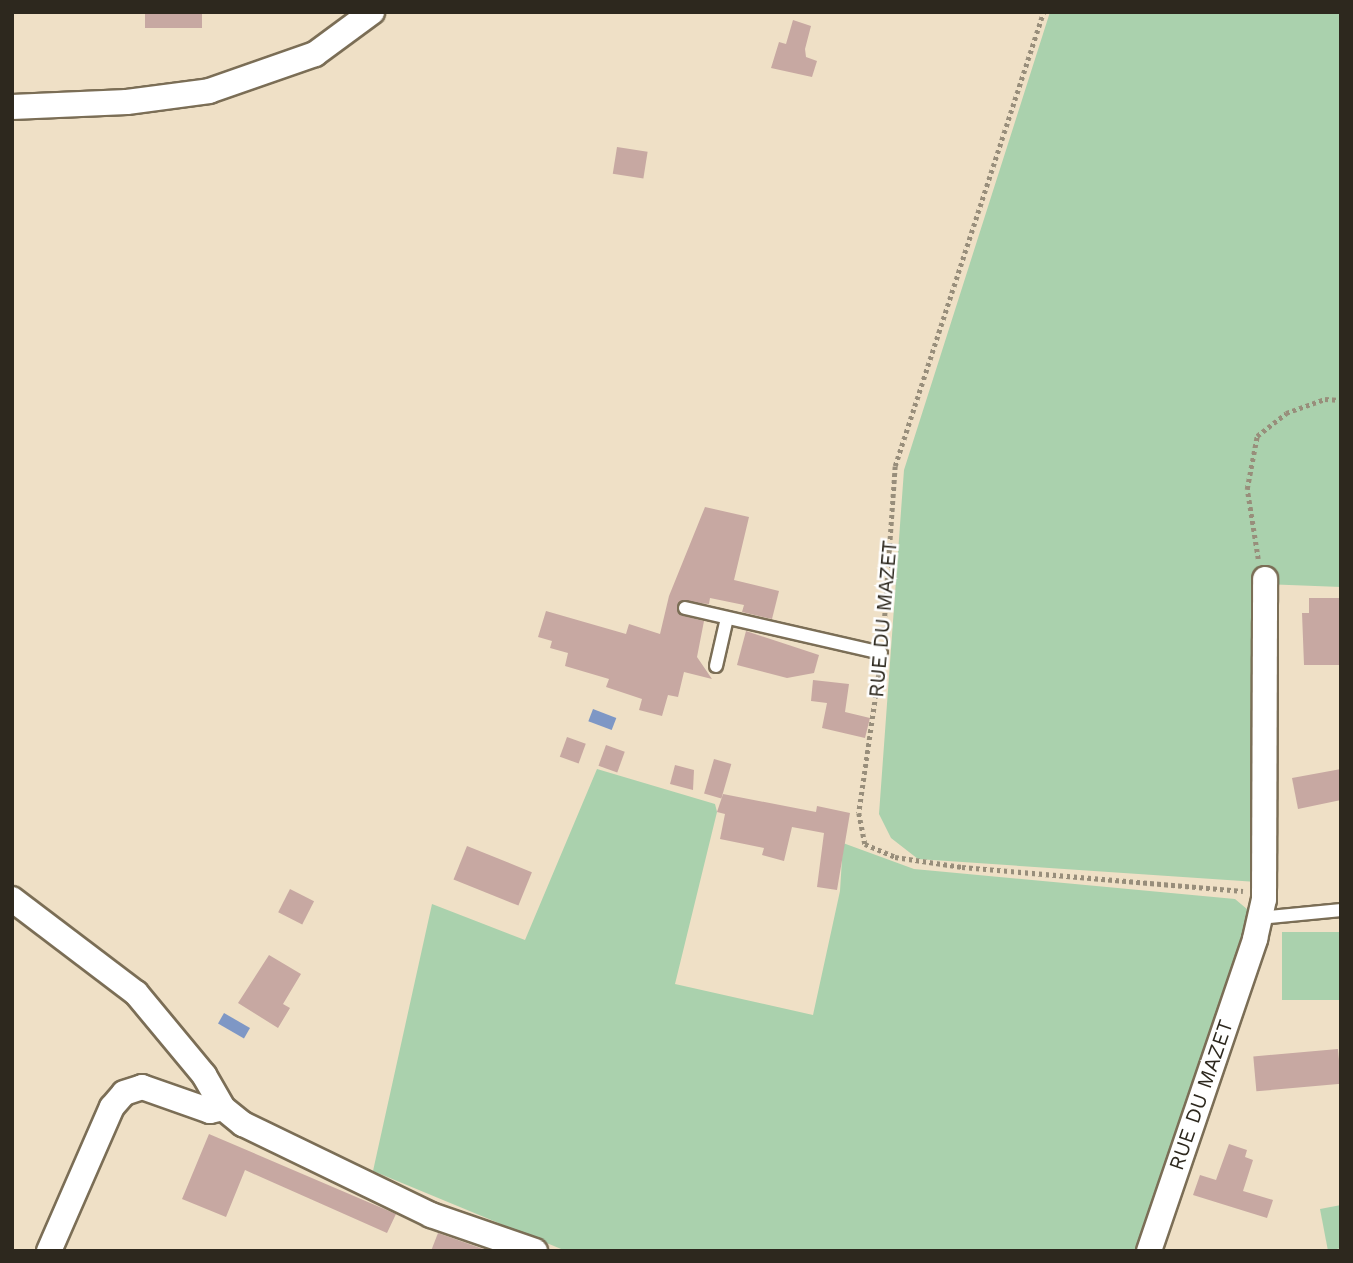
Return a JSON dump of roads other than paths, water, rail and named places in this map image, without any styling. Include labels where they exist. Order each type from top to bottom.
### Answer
[{"type":"street","points":[[12,107],[127,102],[209,90],[315,54],[372,12]]},
{"type":"street","name":"RUE DU MAZET","points":[[1149,1251],[1262,909],[1265,579]]},
{"type":"street","points":[[12,899],[136,993],[204,1076],[223,1108],[243,1124],[431,1215],[535,1251]]},
{"type":"street","points":[[49,1251],[111,1107],[124,1093],[142,1087],[210,1111],[223,1108]]},
{"type":"lane","points":[[685,608],[881,653]]},
{"type":"lane","points":[[716,666],[727,618]]},
{"type":"lane","points":[[1262,909],[1341,910]]},
{"type":"water","points":[[593,709],[616,718],[612,730],[588,721]]},
{"type":"water","points":[[224,1013],[250,1028],[244,1038],[218,1023]]}]
